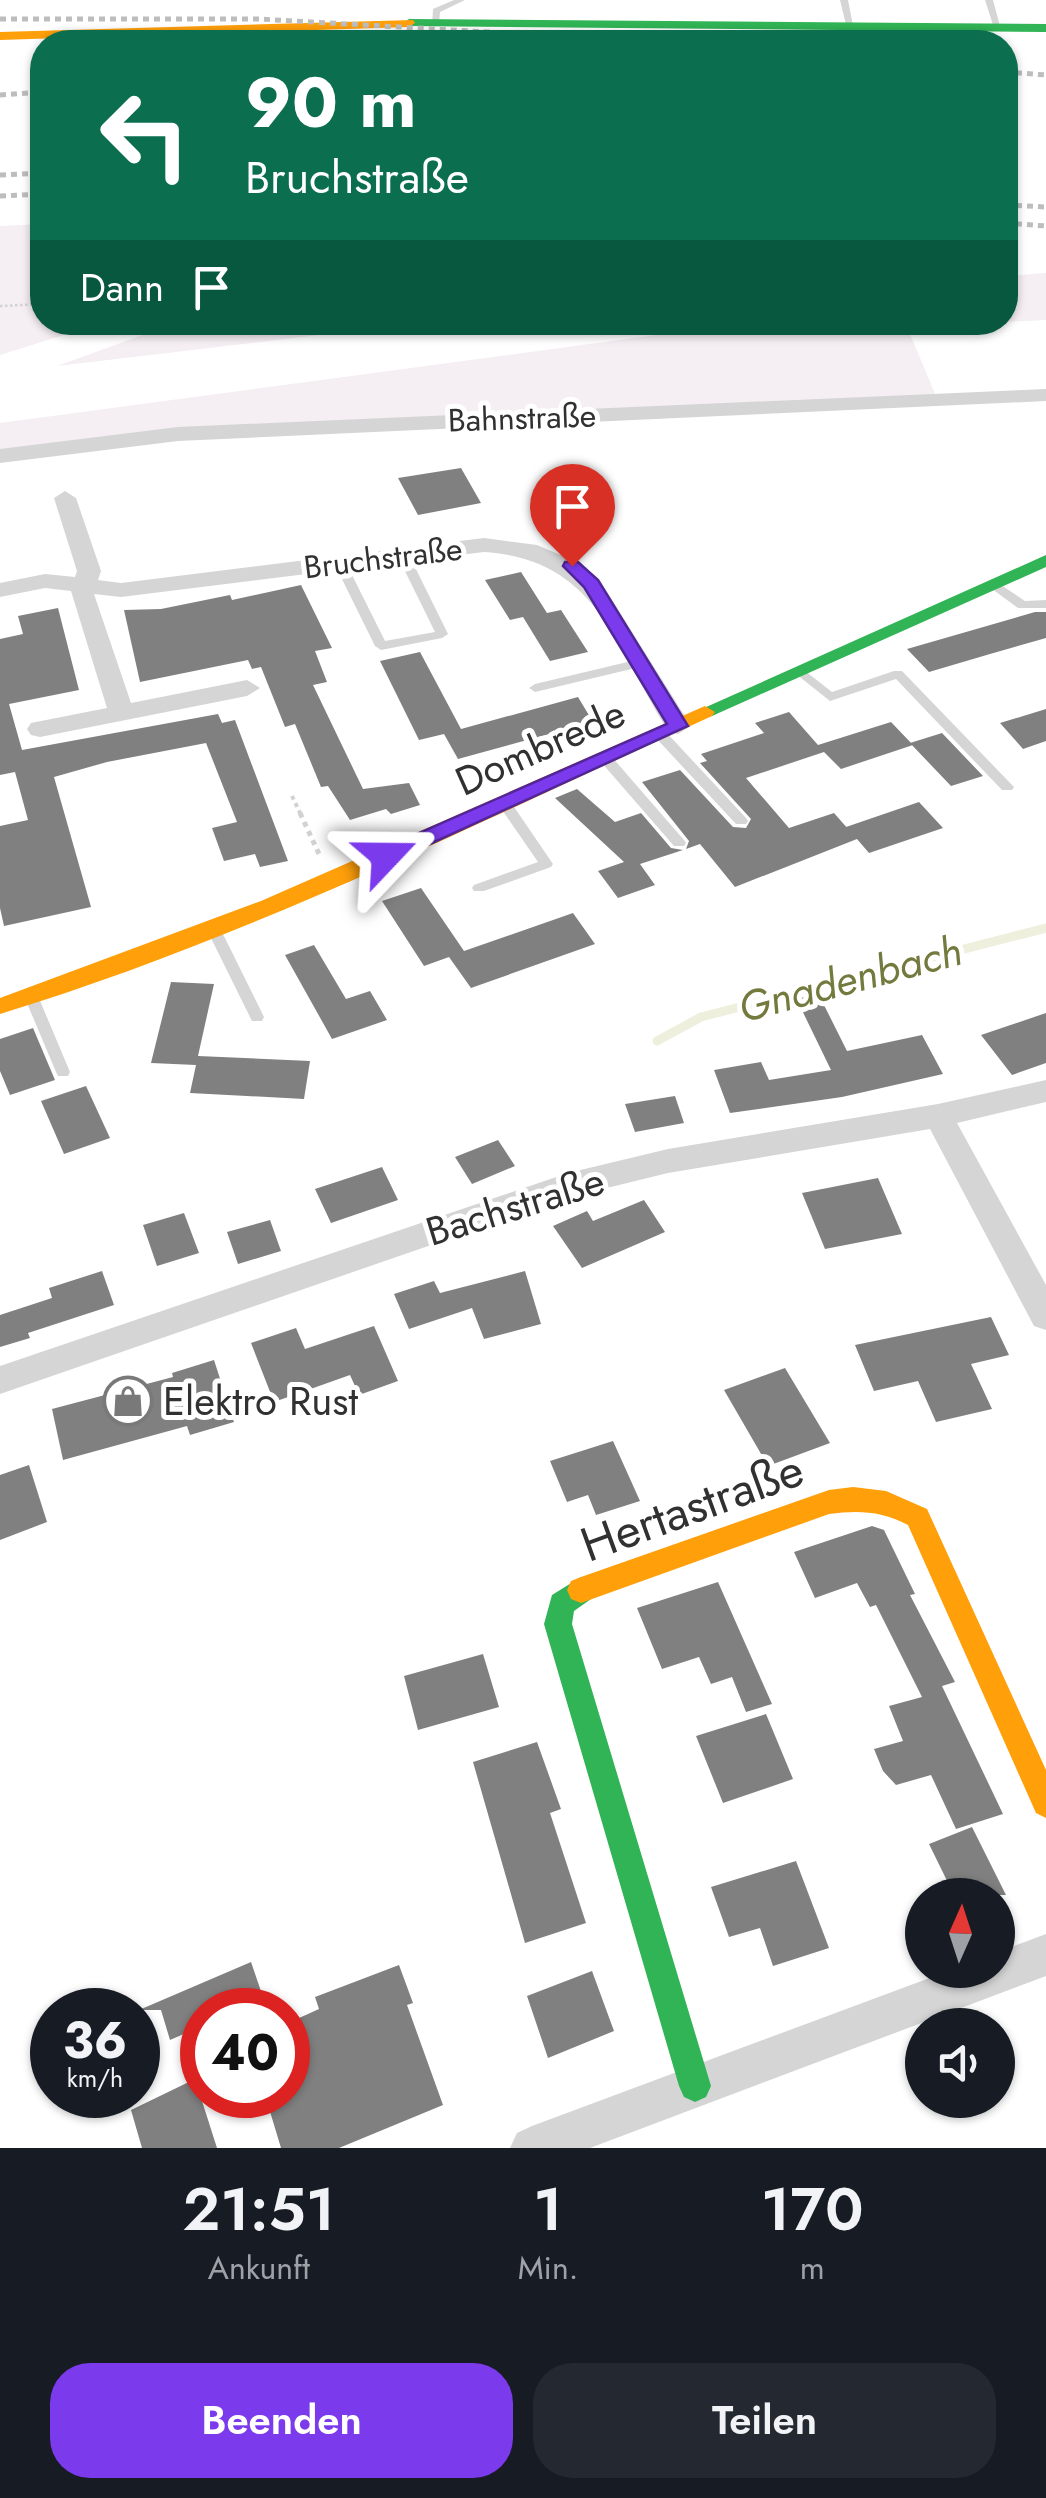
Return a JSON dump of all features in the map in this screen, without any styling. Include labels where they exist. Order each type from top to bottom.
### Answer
[{"type":"street","points":[[128,30],[434,24],[1046,28]]},
{"type":"street","points":[[0,36],[30,35]]},
{"type":"street","name":"Bahnstraße","points":[[0,456],[178,434],[1046,395]]},
{"type":"street","points":[[65,498],[89,570],[81,596],[121,712]]},
{"type":"street","name":"Bruchstraße","points":[[0,590],[45,581],[121,590],[484,546],[548,553],[572,566],[591,584],[640,663],[669,730]]},
{"type":"street","name":"Dombrede","points":[[0,1006],[330,880],[606,760],[1046,560]]},
{"type":"street","points":[[40,729],[247,688]]},
{"type":"street","name":"Bachstraße","points":[[0,1380],[568,1185],[668,1161],[938,1116],[1046,1092]]},
{"type":"street","points":[[938,1116],[1046,1316]]},
{"type":"street","name":"Hertastraße","points":[[695,2086],[558,1624],[562,1604],[585,1587],[830,1502],[862,1496],[893,1500],[918,1518],[1046,1802]]},
{"type":"street","points":[[532,2148],[1046,1955]]},
{"type":"lane","points":[[434,24],[436,12],[461,0]]},
{"type":"lane","points":[[844,0],[851,29]]},
{"type":"lane","points":[[989,0],[998,28]]},
{"type":"lane","points":[[340,563],[381,646],[442,634],[404,555]]},
{"type":"lane","points":[[992,583],[1022,605],[1046,604]]},
{"type":"lane","points":[[535,688],[640,663]]},
{"type":"lane","points":[[800,671],[830,697],[898,674],[1008,787]]},
{"type":"lane","points":[[669,730],[741,822]]},
{"type":"lane","points":[[606,760],[679,843]]},
{"type":"lane","points":[[479,888],[546,864],[505,804]]},
{"type":"lane","points":[[212,928],[257,1017]]},
{"type":"lane","points":[[31,996],[63,1072]]},
{"type":"path","points":[[0,306],[30,305]]},
{"type":"path","points":[[292,796],[330,880]]},
{"type":"shaded area","points":[[30,225],[30,335],[64,335],[0,355],[0,226]]},
{"type":"shaded area","points":[[1046,273],[1046,320],[1018,321],[1018,275]]},
{"type":"shaded area","points":[[143,335],[319,335],[57,366]]},
{"type":"shaded area","points":[[656,335],[910,335],[936,396],[178,434],[0,455],[0,423]]},
{"type":"building","points":[[461,468],[481,503],[418,515],[398,478]]},
{"type":"building","points":[[521,572],[547,613],[561,610],[588,652],[550,661],[523,617],[510,620],[485,580]]},
{"type":"building","points":[[301,585],[332,648],[315,651],[327,682],[313,685],[363,789],[409,783],[420,805],[391,814],[386,809],[350,820],[328,786],[321,787],[295,724],[285,727],[261,667],[252,669],[248,660],[140,682],[124,610],[161,609],[230,595],[232,600]]},
{"type":"building","points":[[58,608],[79,690],[9,704],[22,750],[218,714],[222,723],[235,720],[288,861],[260,867],[255,854],[224,861],[212,828],[237,822],[206,743],[107,762],[54,777],[91,907],[4,926],[0,908],[0,826],[28,820],[15,772],[0,775],[0,639],[23,634],[18,616]]},
{"type":"building","points":[[1046,612],[1046,638],[929,672],[907,649]]},
{"type":"building","points":[[420,652],[461,729],[578,697],[593,722],[458,759],[444,734],[419,740],[380,661]]},
{"type":"building","points":[[1046,709],[1046,741],[1023,749],[1000,723]]},
{"type":"building","points":[[789,712],[818,745],[891,722],[913,745],[841,769],[824,752],[746,778],[789,828],[834,813],[846,827],[919,802],[943,828],[869,853],[857,839],[735,887],[700,844],[686,849],[689,841],[642,782],[680,770],[733,827],[746,828],[751,819],[700,763],[707,761],[701,754],[764,733],[755,723]]},
{"type":"building","points":[[942,733],[983,776],[951,786],[910,743]]},
{"type":"building","points":[[577,789],[615,822],[641,813],[671,848],[683,850],[640,864],[655,885],[618,898],[598,871],[624,862],[555,798]]},
{"type":"building","points":[[421,888],[464,951],[573,913],[595,944],[471,988],[449,957],[424,966],[382,901]]},
{"type":"building","points":[[314,945],[346,999],[370,991],[387,1020],[332,1039],[285,955]]},
{"type":"building","points":[[171,982],[214,984],[198,1056],[310,1061],[304,1099],[190,1093],[196,1065],[151,1063]]},
{"type":"building","points":[[817,991],[847,1051],[922,1035],[943,1074],[842,1097],[730,1113],[714,1070],[761,1062],[769,1080],[831,1070],[797,1000]]},
{"type":"building","points":[[1046,1013],[1046,1063],[1012,1075],[981,1035]]},
{"type":"building","points":[[33,1028],[55,1080],[10,1095],[0,1071],[0,1039]]},
{"type":"building","points":[[86,1086],[110,1138],[64,1154],[41,1101]]},
{"type":"building","points":[[675,1096],[684,1123],[635,1132],[625,1104]]},
{"type":"building","points":[[498,1140],[515,1166],[472,1184],[455,1157]]},
{"type":"building","points":[[382,1167],[398,1200],[331,1223],[315,1189]]},
{"type":"building","points":[[878,1178],[902,1234],[825,1249],[802,1193]]},
{"type":"building","points":[[644,1200],[665,1232],[582,1268],[553,1226],[587,1211],[593,1221]]},
{"type":"building","points":[[184,1213],[199,1253],[157,1266],[143,1225]]},
{"type":"building","points":[[270,1220],[281,1251],[238,1264],[227,1232]]},
{"type":"building","points":[[102,1271],[114,1305],[28,1333],[30,1338],[0,1347],[0,1315],[52,1298],[49,1288]]},
{"type":"building","points":[[525,1271],[541,1324],[484,1339],[472,1308],[409,1329],[394,1294],[434,1281],[440,1293]]},
{"type":"building","points":[[991,1317],[1009,1355],[971,1364],[992,1409],[936,1422],[918,1381],[874,1391],[855,1345]]},
{"type":"building","points":[[374,1326],[398,1381],[359,1395],[350,1375],[274,1402],[251,1343],[296,1328],[305,1349]]},
{"type":"building","points":[[214,1360],[234,1422],[190,1435],[187,1426],[63,1460],[52,1409],[173,1377],[172,1373]]},
{"type":"building","points":[[785,1368],[830,1443],[768,1466],[724,1390]]},
{"type":"building","points":[[613,1441],[640,1501],[596,1515],[588,1495],[567,1502],[550,1461]]},
{"type":"building","points":[[29,1465],[47,1522],[0,1540],[0,1475]]},
{"type":"building","points":[[872,1526],[884,1530],[915,1594],[910,1595],[955,1682],[942,1686],[1003,1814],[956,1829],[931,1775],[896,1785],[883,1771],[874,1749],[903,1741],[889,1706],[922,1697],[876,1605],[870,1607],[857,1583],[815,1598],[794,1552]]},
{"type":"building","points":[[718,1582],[772,1704],[746,1712],[732,1677],[711,1684],[699,1657],[662,1669],[637,1608]]},
{"type":"building","points":[[483,1654],[499,1707],[418,1730],[404,1676]]},
{"type":"building","points":[[766,1714],[793,1779],[723,1803],[696,1736]]},
{"type":"building","points":[[537,1742],[561,1809],[550,1813],[586,1923],[525,1943],[473,1762]]},
{"type":"building","points":[[972,1827],[998,1878],[946,1878],[929,1844]]},
{"type":"building","points":[[796,1861],[829,1948],[773,1966],[760,1928],[729,1937],[711,1887]]},
{"type":"building","points":[[251,1962],[260,1988],[190,1988]]},
{"type":"building","points":[[399,1965],[413,2003],[407,2005],[443,2105],[339,2148],[281,2148],[272,2118],[310,2118],[310,2013],[319,2009],[315,1997]]},
{"type":"building","points":[[592,1971],[614,2031],[548,2058],[527,1996]]},
{"type":"building","points":[[180,1992],[180,2036],[170,2040],[160,2010],[160,2001]]},
{"type":"building","points":[[180,2086],[180,2118],[207,2118],[217,2148],[142,2148],[133,2118],[160,2118],[160,2096]]},
{"type":"waterway","name":"Gnadenbach","points":[[657,1041],[701,1017],[1046,928]]},
{"type":"railway","points":[[0,19],[259,19],[452,30]]},
{"type":"railway","points":[[1018,73],[1046,75]]},
{"type":"railway","points":[[0,95],[30,93]]},
{"type":"railway","points":[[0,175],[30,174]]},
{"type":"railway","points":[[0,196],[30,195]]},
{"type":"railway","points":[[1018,206],[1046,207]]},
{"type":"railway","points":[[1018,224],[1046,226]]},
{"type":"traffic: fast","points":[[409,23],[1046,28]]},
{"type":"traffic: fast","points":[[705,712],[1046,560]]},
{"type":"traffic: fast","points":[[581,1590],[562,1604],[558,1624],[695,2086]]},
{"type":"traffic: slow","points":[[189,30],[409,23]]},
{"type":"traffic: slow","points":[[0,36],[30,35]]},
{"type":"traffic: slow","points":[[0,1006],[268,906],[705,712]]},
{"type":"traffic: slow","points":[[581,1590],[829,1502],[875,1500],[907,1511],[918,1517],[1046,1803]]},
{"type":"place","name":"Elektro Rust","points":[[128,1401]]},
{"type":"route","points":[[386,856],[678,726],[591,584],[572,566]]}]
